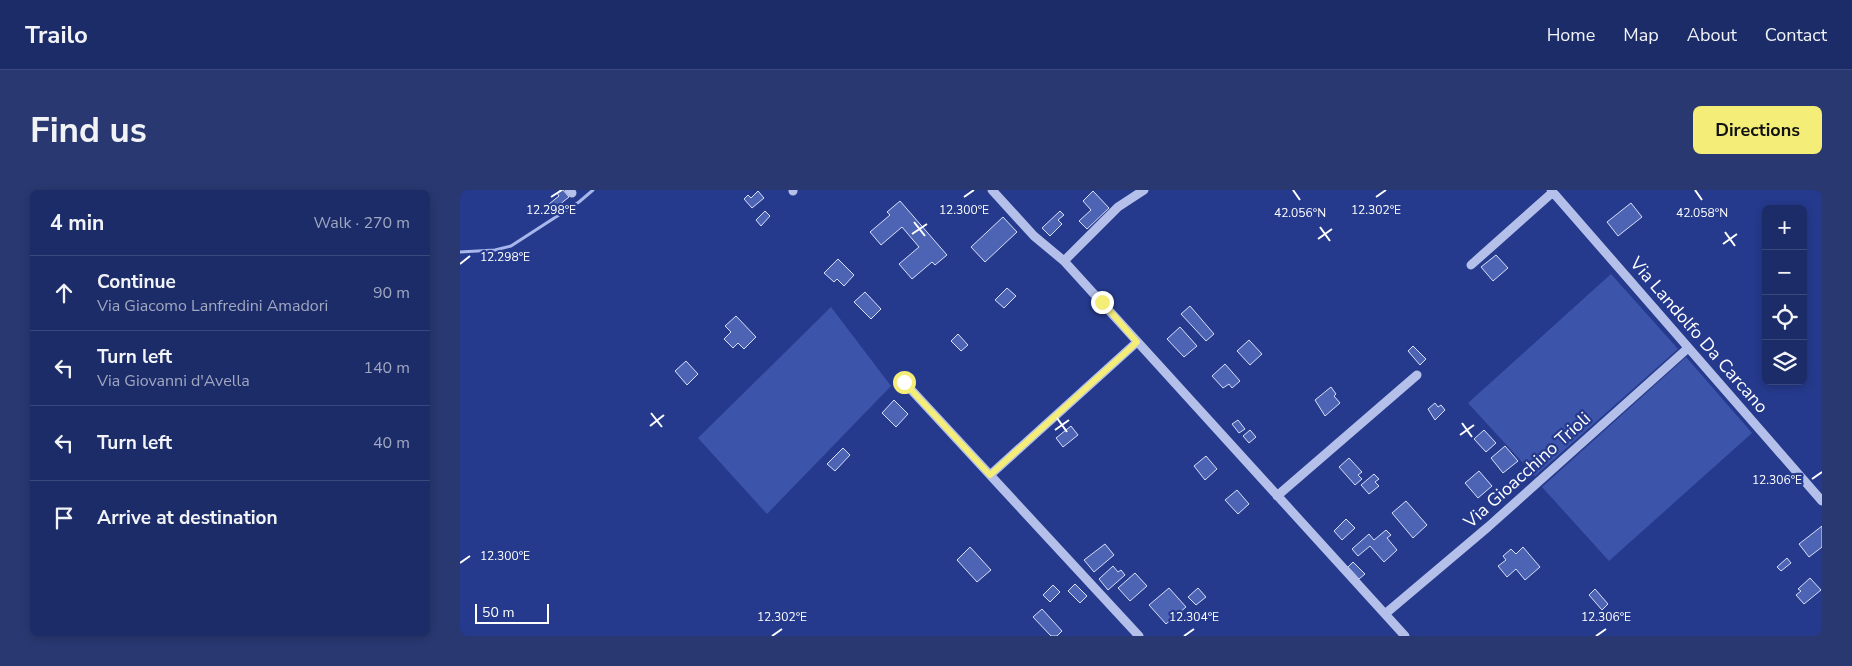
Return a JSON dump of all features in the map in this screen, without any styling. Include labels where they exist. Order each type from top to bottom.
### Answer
[{"type":"street","points":[[992,190],[1038,240],[1064,261],[1406,636]]},
{"type":"street","points":[[1064,261],[1118,207],[1144,190]]},
{"type":"street","points":[[1471,265],[1552,191]]},
{"type":"street","name":"Via Landolfo Da Carcano","points":[[1552,191],[1822,500]]},
{"type":"street","points":[[990,475],[1137,342]]},
{"type":"street","name":"Via Gioacchino Trioli","points":[[1385,614],[1488,527],[1688,348]]},
{"type":"street","points":[[1277,496],[1417,375]]},
{"type":"street","points":[[904,382],[1138,636]]},
{"type":"shaded area","points":[[1611,274],[1678,349],[1535,476],[1468,403]]},
{"type":"shaded area","points":[[831,307],[891,386],[767,514],[698,438]]},
{"type":"shaded area","points":[[1686,357],[1752,433],[1609,561],[1542,487]]},
{"type":"building","points":[[561,190],[569,197],[549,213],[544,208],[559,196],[557,193]]},
{"type":"building","points":[[758,191],[764,198],[752,208],[744,199],[748,195],[751,198]]},
{"type":"building","points":[[1093,191],[1109,208],[1087,229],[1079,221],[1091,210],[1083,201]]},
{"type":"building","points":[[900,201],[947,255],[935,265],[932,262],[912,279],[899,264],[919,247],[902,227],[881,245],[870,232],[890,215],[887,212]]},
{"type":"building","points":[[1631,203],[1642,217],[1618,236],[1607,222]]},
{"type":"building","points":[[765,211],[770,216],[761,226],[756,220]]},
{"type":"building","points":[[1060,211],[1064,215],[1058,220],[1062,224],[1050,236],[1042,228]]},
{"type":"building","points":[[1003,217],[1017,232],[985,262],[971,247]]},
{"type":"building","points":[[1496,255],[1508,268],[1493,281],[1481,267]]},
{"type":"building","points":[[838,259],[854,275],[844,286],[837,279],[834,282],[824,273]]},
{"type":"building","points":[[1007,288],[1016,296],[1004,308],[995,300]]},
{"type":"building","points":[[865,292],[881,309],[871,319],[854,302]]},
{"type":"building","points":[[1190,306],[1214,334],[1206,341],[1181,314]]},
{"type":"building","points":[[736,316],[756,337],[744,349],[738,343],[733,348],[724,339],[731,332],[725,326]]},
{"type":"building","points":[[1180,327],[1197,346],[1184,357],[1167,339]]},
{"type":"building","points":[[958,334],[968,345],[961,351],[951,341]]},
{"type":"building","points":[[1249,340],[1262,354],[1250,365],[1237,351]]},
{"type":"building","points":[[1413,346],[1426,359],[1420,365],[1408,351]]},
{"type":"building","points":[[686,361],[698,374],[687,385],[675,371]]},
{"type":"building","points":[[1225,364],[1240,381],[1232,388],[1229,384],[1223,388],[1212,376]]},
{"type":"building","points":[[1331,387],[1336,394],[1334,396],[1340,403],[1325,416],[1315,400]]},
{"type":"building","points":[[894,400],[908,414],[896,427],[882,413]]},
{"type":"building","points":[[1435,403],[1438,407],[1441,405],[1445,410],[1435,420],[1428,409]]},
{"type":"building","points":[[1238,420],[1245,429],[1239,433],[1232,424]]},
{"type":"building","points":[[1071,426],[1078,435],[1063,447],[1056,438]]},
{"type":"building","points":[[1250,430],[1256,437],[1249,443],[1243,436]]},
{"type":"building","points":[[1484,430],[1496,443],[1486,452],[1474,439]]},
{"type":"building","points":[[1505,446],[1518,461],[1503,473],[1491,458]]},
{"type":"building","points":[[843,448],[850,455],[835,471],[827,464]]},
{"type":"building","points":[[1206,456],[1217,469],[1205,480],[1194,466]]},
{"type":"building","points":[[1349,458],[1362,472],[1358,475],[1362,479],[1355,485],[1339,467]]},
{"type":"building","points":[[1479,471],[1492,486],[1478,498],[1465,483]]},
{"type":"building","points":[[1374,474],[1379,479],[1375,482],[1379,486],[1369,494],[1361,485]]},
{"type":"building","points":[[1237,490],[1249,504],[1238,514],[1225,500]]},
{"type":"building","points":[[1406,501],[1427,525],[1413,538],[1392,513]]},
{"type":"building","points":[[1346,519],[1355,528],[1342,540],[1334,531]]},
{"type":"building","points":[[1822,526],[1822,547],[1809,557],[1799,544]]},
{"type":"building","points":[[1386,530],[1391,535],[1387,538],[1397,550],[1384,562],[1370,546],[1358,556],[1352,549],[1369,534],[1374,540]]},
{"type":"building","points":[[1105,544],[1114,555],[1094,572],[1084,560]]},
{"type":"building","points":[[970,547],[991,570],[977,582],[957,560]]},
{"type":"building","points":[[1523,547],[1540,567],[1525,580],[1516,569],[1507,577],[1498,566],[1506,560],[1503,556],[1511,549],[1516,554]]},
{"type":"building","points":[[1787,558],[1791,563],[1781,571],[1777,567]]},
{"type":"building","points":[[1353,562],[1365,574],[1359,579],[1348,567]]},
{"type":"building","points":[[1113,566],[1118,572],[1121,570],[1125,575],[1108,590],[1099,579]]},
{"type":"building","points":[[1135,573],[1147,586],[1130,601],[1118,588]]},
{"type":"building","points":[[1810,578],[1821,590],[1804,604],[1796,595],[1801,591],[1798,589]]},
{"type":"building","points":[[1075,584],[1087,596],[1080,603],[1068,591]]},
{"type":"building","points":[[1053,585],[1060,592],[1050,602],[1043,595]]},
{"type":"building","points":[[1169,588],[1186,607],[1166,624],[1149,605]]},
{"type":"building","points":[[1198,588],[1206,597],[1196,605],[1188,597]]},
{"type":"building","points":[[1595,589],[1608,604],[1602,610],[1589,595]]},
{"type":"building","points":[[1042,609],[1062,631],[1057,636],[1051,636],[1033,617]]},
{"type":"waterway","points":[[460,252],[495,250],[511,246],[579,202],[593,190]]},
{"type":"route","points":[[904,382],[990,475],[1137,342],[1102,302]]}]
